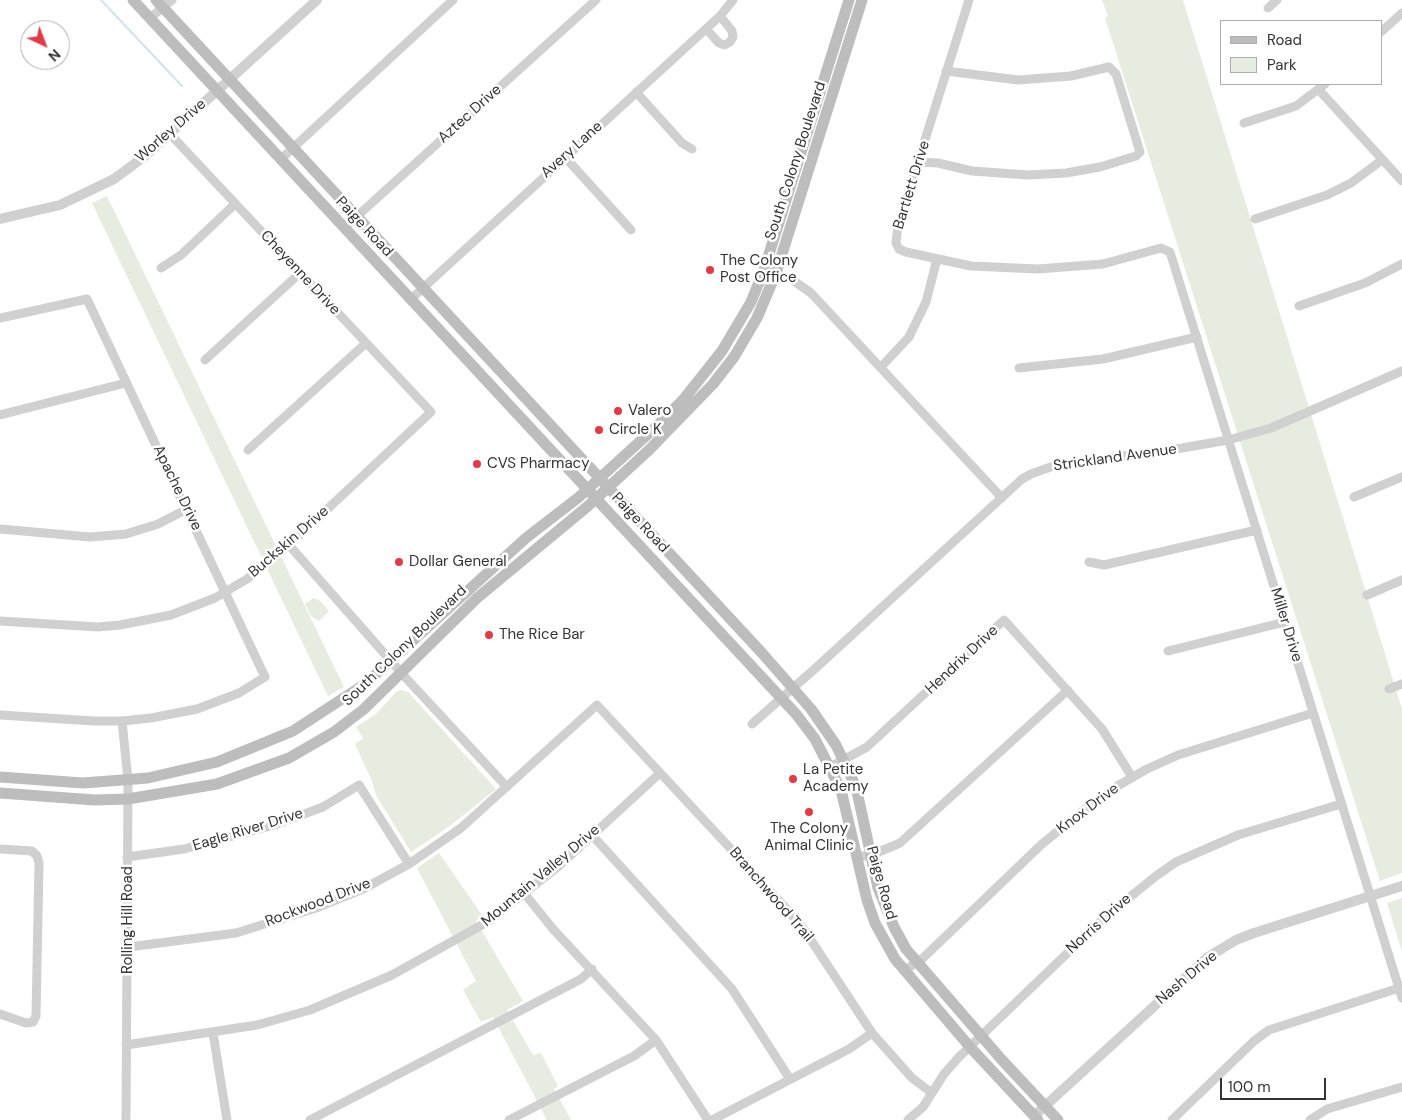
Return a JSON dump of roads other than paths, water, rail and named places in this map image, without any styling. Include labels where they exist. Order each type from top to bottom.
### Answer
[{"type":"main road","name":"Paige Road","points":[[133,0],[782,698],[815,738],[830,767],[847,811],[856,856],[875,923],[904,971],[970,1047],[1036,1118]]},
{"type":"main road","name":"South Colony Boulevard","points":[[0,793],[95,800],[128,799],[218,784],[289,758],[334,732],[364,709],[402,673],[514,548],[587,489],[658,425],[703,376],[733,335],[770,272],[807,135],[849,0]]},
{"type":"main road","name":"South Colony Boulevard","points":[[0,777],[83,783],[128,780],[200,767],[274,741],[314,720],[346,699],[473,593],[530,552],[596,498],[679,422],[734,358],[748,333],[818,138],[862,0]]},
{"type":"main road","name":"Paige Road","points":[[163,2],[230,80],[358,216],[793,688],[823,726],[844,760],[862,805],[869,856],[887,912],[906,949],[916,963],[1058,1120]]},
{"type":"main road","points":[[807,135],[818,138]]},
{"type":"main road","points":[[733,335],[748,333]]},
{"type":"main road","points":[[703,376],[713,384]]},
{"type":"main road","points":[[518,414],[528,401]]},
{"type":"main road","points":[[514,548],[530,552]]},
{"type":"main road","points":[[686,595],[697,585]]},
{"type":"street","name":"Worley Drive","points":[[0,219],[60,206],[94,190],[122,173],[170,134],[318,0]]},
{"type":"street","points":[[282,159],[453,0]]},
{"type":"street","name":"Aztec Drive","points":[[344,228],[596,0]]},
{"type":"street","name":"Avery Lane","points":[[411,299],[720,16],[733,0]]},
{"type":"street","name":"Bartlett Drive","points":[[969,0],[896,233],[896,243],[899,249],[937,259],[995,268],[1056,269],[1103,264],[1161,248],[1170,252]]},
{"type":"street","points":[[1268,8],[1276,0]]},
{"type":"street","points":[[150,18],[163,2]]},
{"type":"street","points":[[1382,31],[1402,13]]},
{"type":"street","points":[[706,29],[719,43],[725,45],[730,42],[733,37],[732,31],[720,16]]},
{"type":"street","points":[[918,162],[938,163],[972,171],[1028,175],[1083,170],[1136,156],[1140,152],[1116,74],[1109,67],[1071,76],[1018,80],[946,71]]},
{"type":"street","points":[[1244,123],[1296,106],[1322,87],[1382,160],[1402,181]]},
{"type":"street","points":[[636,92],[682,143],[692,148]]},
{"type":"street","name":"Cheyenne Drive","points":[[170,134],[431,412]]},
{"type":"street","points":[[565,156],[631,230]]},
{"type":"street","points":[[1255,219],[1327,195],[1351,183],[1382,160]]},
{"type":"street","points":[[160,268],[181,256],[235,204]]},
{"type":"street","name":"Miller Drive","points":[[1170,252],[1402,998]]},
{"type":"street","points":[[881,367],[909,337],[926,302],[937,259]]},
{"type":"street","points":[[1299,306],[1365,283],[1402,264]]},
{"type":"street","points":[[770,272],[794,281],[811,293],[1002,498]]},
{"type":"street","points":[[205,360],[300,273]]},
{"type":"street","name":"Apache Drive","points":[[0,318],[87,299],[265,677],[239,693],[197,709],[122,721]]},
{"type":"street","points":[[1019,368],[1103,359],[1197,337]]},
{"type":"street","points":[[248,450],[366,343]]},
{"type":"street","name":"Strickland Avenue","points":[[752,724],[1022,479],[1047,466],[1182,448],[1228,440],[1271,428],[1402,371]]},
{"type":"street","points":[[0,414],[126,383]]},
{"type":"street","name":"Buckskin Drive","points":[[0,621],[98,627],[120,625],[171,615],[226,591],[247,579],[289,545],[431,412]]},
{"type":"street","points":[[1354,498],[1402,477]]},
{"type":"street","points":[[0,529],[90,537],[126,534],[158,524],[187,509]]},
{"type":"street","points":[[1089,562],[1104,565],[1257,530]]},
{"type":"street","points":[[289,545],[507,788]]},
{"type":"street","points":[[1367,594],[1402,580]]},
{"type":"street","name":"Hendrix Drive","points":[[830,767],[868,747],[1004,620],[1102,729],[1132,777]]},
{"type":"street","points":[[1168,651],[1285,622]]},
{"type":"street","points":[[1389,689],[1402,684]]},
{"type":"street","points":[[856,856],[869,856],[900,843],[1068,690]]},
{"type":"street","name":"Rockwood Drive","points":[[129,947],[236,933],[363,889],[409,864],[460,828],[507,788],[597,705]]},
{"type":"street","name":"Branchwood Trail","points":[[597,705],[805,931],[872,1033],[912,1078],[932,1093]]},
{"type":"street","name":"Knox Drive","points":[[904,971],[916,963],[1042,844],[1085,809],[1132,777],[1201,747],[1313,713]]},
{"type":"street","points":[[0,715],[122,721]]},
{"type":"street","name":"Rolling Hill Road","points":[[122,721],[128,780],[129,947],[126,1120]]},
{"type":"street","name":"Mountain Valley Drive","points":[[126,1045],[257,1025],[310,1010],[392,976],[489,921],[592,835],[660,773]]},
{"type":"street","name":"Eagle River Drive","points":[[128,857],[184,849],[274,826],[323,807],[359,785],[409,864]]},
{"type":"street","name":"Norris Drive","points":[[908,1120],[923,1107],[944,1074],[981,1036],[1104,918],[1176,862],[1238,835],[1341,804]]},
{"type":"street","points":[[592,835],[732,988],[790,1079]]},
{"type":"street","points":[[0,849],[32,852],[37,856],[40,863],[36,1016],[33,1022],[26,1023],[0,1014]]},
{"type":"street","name":"Nash Drive","points":[[1036,1118],[1045,1106],[1208,957],[1236,940],[1254,933],[1402,886]]},
{"type":"street","points":[[524,893],[656,1040],[710,1120],[848,1049],[872,1033]]},
{"type":"street","points":[[310,1120],[572,984],[592,969]]},
{"type":"street","points":[[1172,1120],[1254,1041],[1269,1030],[1399,988]]},
{"type":"street","points":[[213,1033],[227,1120]]},
{"type":"street","points":[[510,1120],[634,1056],[656,1040]]},
{"type":"street","points":[[1310,1120],[1327,1109],[1402,1087]]},
{"type":"waterway","points":[[101,0],[182,86]]},
{"type":"place","name":"The Colony Post Office","points":[[710,270]]},
{"type":"place","name":"Valero","points":[[618,411]]},
{"type":"place","name":"Circle K","points":[[599,430]]},
{"type":"place","name":"CVS Pharmacy","points":[[477,464]]},
{"type":"place","name":"Dollar General","points":[[399,562]]},
{"type":"place","name":"The Rice Bar","points":[[489,635]]},
{"type":"place","name":"La Petite Academy","points":[[793,779]]},
{"type":"place","name":"The Colony Animal Clinic","points":[[809,812]]}]
